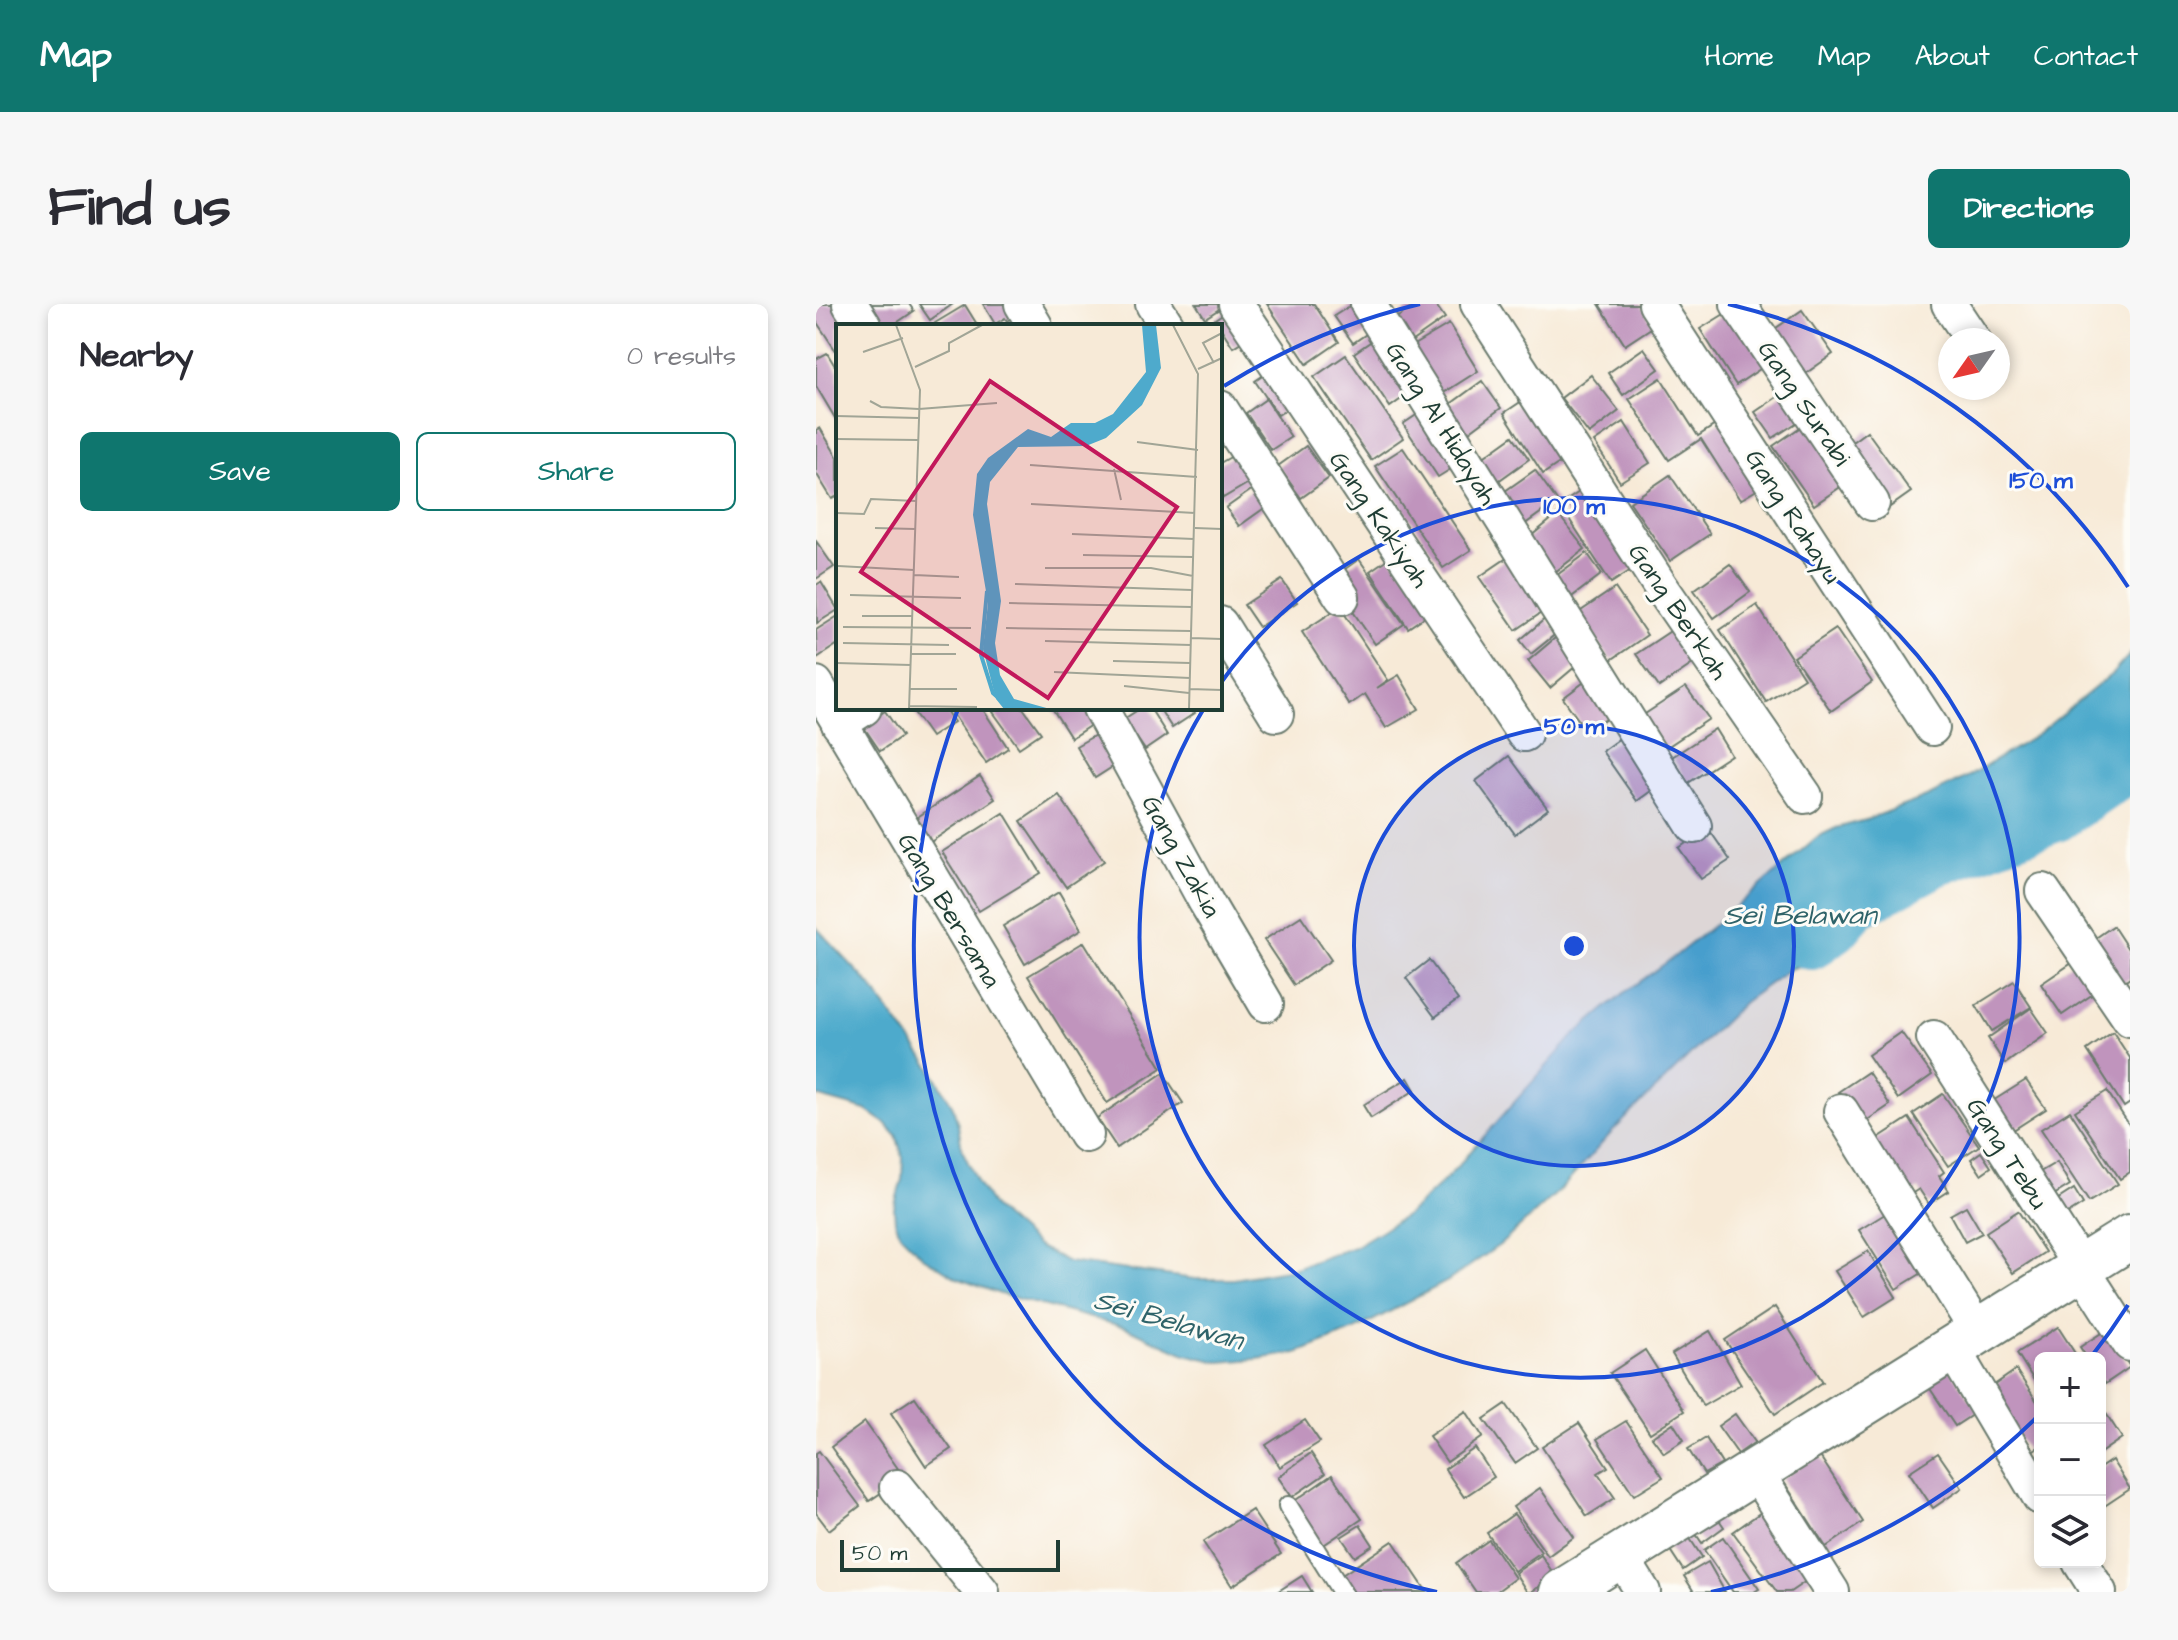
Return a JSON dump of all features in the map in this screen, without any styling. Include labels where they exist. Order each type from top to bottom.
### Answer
[{"type":"street","points":[[850,304],[863,324]]},
{"type":"street","points":[[1022,304],[1034,324]]},
{"type":"street","points":[[1153,304],[1166,324]]},
{"type":"street","name":"Gang Kakiyah","points":[[1236,304],[1524,734]]},
{"type":"street","name":"Gang Al Hidayah","points":[[1368,304],[1694,826]]},
{"type":"street","name":"Gang Berkah","points":[[1478,304],[1661,587],[1805,796]]},
{"type":"street","name":"Gang Rahayu","points":[[1656,304],[1932,728]]},
{"type":"street","name":"Gang Surabi","points":[[1738,304],[1872,503]]},
{"type":"street","points":[[1949,304],[1965,328]]},
{"type":"street","points":[[1222,411],[1342,597]]},
{"type":"street","points":[[1222,627],[1276,714]]},
{"type":"street","name":"Gang Bersama","points":[[816,684],[836,702]]},
{"type":"street","name":"Gang Zakia","points":[[1101,710],[1206,902],[1266,1004]]},
{"type":"street","name":"Gang Bersama","points":[[851,716],[1086,1135]]},
{"type":"street","points":[[2043,891],[2130,1019]]},
{"type":"street","name":"Gang Tebu","points":[[1934,1038],[2130,1344]]},
{"type":"street","points":[[1841,1111],[1965,1340],[2040,1496]]},
{"type":"street","points":[[1562,1592],[2130,1237]]},
{"type":"street","points":[[1755,1471],[1832,1592]]},
{"type":"street","points":[[897,1487],[982,1592]]},
{"type":"street","points":[[1620,1555],[1643,1592]]},
{"type":"street","points":[[2084,1568],[2099,1592]]},
{"type":"lane","points":[[1288,1506],[1342,1592]]},
{"type":"water","name":"Sei Belawan","points":[[2130,654],[2130,746],[2105,771],[2028,819],[1912,867],[1871,890],[1834,950],[1818,960],[1790,969],[1744,1002],[1612,1132],[1562,1188],[1501,1244],[1448,1281],[1355,1330],[1297,1353],[1219,1362],[1185,1354],[1125,1327],[1000,1294],[957,1278],[923,1257],[901,1235],[895,1221],[894,1208],[902,1179],[903,1158],[896,1135],[866,1110],[816,1096],[816,927],[870,985],[931,1068],[953,1107],[962,1150],[978,1183],[994,1208],[1037,1246],[1068,1262],[1195,1279],[1234,1279],[1292,1269],[1354,1247],[1407,1215],[1448,1177],[1574,1035],[1729,913],[1817,837],[1929,796],[1971,775],[2038,734],[2113,673]]},
{"type":"building","points":[[816,304],[844,304],[858,324],[836,324],[836,351],[816,321]]},
{"type":"building","points":[[869,304],[909,304],[914,311],[895,324],[883,324]]},
{"type":"building","points":[[919,304],[953,304],[930,320]]},
{"type":"building","points":[[983,304],[1020,304],[1024,310],[1007,321],[1005,318],[995,324]]},
{"type":"building","points":[[1196,304],[1227,304],[1205,318]]},
{"type":"building","points":[[1267,304],[1314,304],[1339,342],[1307,364]]},
{"type":"building","points":[[1353,304],[1375,328],[1353,343],[1334,316]]},
{"type":"building","points":[[1417,304],[1435,304],[1445,318],[1405,346],[1389,323]]},
{"type":"building","points":[[1599,304],[1640,304],[1654,326],[1625,345]]},
{"type":"building","points":[[965,305],[977,324],[936,324]]},
{"type":"building","points":[[1233,307],[1252,335],[1233,347],[1222,330],[1222,324],[1215,319]]},
{"type":"building","points":[[1734,308],[1769,363],[1736,385],[1700,329]]},
{"type":"building","points":[[1802,310],[1833,354],[1798,379],[1766,335]]},
{"type":"building","points":[[1449,324],[1478,371],[1437,397],[1407,349]]},
{"type":"building","points":[[1382,334],[1418,387],[1390,407],[1354,353]]},
{"type":"building","points":[[1644,348],[1659,369],[1623,395],[1608,373]]},
{"type":"building","points":[[827,353],[836,368],[836,420],[816,386],[816,359]]},
{"type":"building","points":[[1346,355],[1403,438],[1371,460],[1314,377]]},
{"type":"building","points":[[1270,371],[1292,406],[1278,415],[1255,381]]},
{"type":"building","points":[[1591,375],[1619,411],[1589,434],[1561,398]]},
{"type":"building","points":[[1661,378],[1698,436],[1723,420],[1765,485],[1740,500],[1701,439],[1669,460],[1629,399]]},
{"type":"building","points":[[1482,381],[1501,408],[1461,438],[1441,411]]},
{"type":"building","points":[[1786,391],[1804,418],[1773,438],[1755,412]]},
{"type":"building","points":[[1531,395],[1570,456],[1543,474],[1504,413]]},
{"type":"building","points":[[1266,399],[1291,437],[1271,450],[1246,413]]},
{"type":"building","points":[[1427,408],[1462,462],[1438,477],[1403,424]]},
{"type":"building","points":[[1811,420],[1852,479],[1814,505],[1773,446]]},
{"type":"building","points":[[1624,422],[1650,463],[1620,482],[1594,442]]},
{"type":"building","points":[[820,428],[836,455],[836,497],[832,499],[816,473],[816,430]]},
{"type":"building","points":[[1867,431],[1911,492],[1887,509],[1844,448]]},
{"type":"building","points":[[1513,436],[1529,459],[1494,484],[1478,461]]},
{"type":"building","points":[[1306,446],[1329,478],[1301,498],[1278,466]]},
{"type":"building","points":[[1403,448],[1471,550],[1443,568],[1375,466]]},
{"type":"building","points":[[1236,454],[1252,481],[1223,498],[1222,496],[1222,462]]},
{"type":"building","points":[[1535,470],[1557,501],[1521,527],[1498,496]]},
{"type":"building","points":[[1670,475],[1710,534],[1670,561],[1630,502]]},
{"type":"building","points":[[1591,484],[1642,563],[1611,583],[1560,505]]},
{"type":"building","points":[[1257,486],[1270,504],[1239,526],[1226,508]]},
{"type":"building","points":[[1558,514],[1585,549],[1551,575],[1525,541]]},
{"type":"building","points":[[816,541],[834,567],[816,579]]},
{"type":"building","points":[[1587,553],[1602,574],[1565,602],[1549,581]]},
{"type":"building","points":[[1390,557],[1436,609],[1408,628],[1370,571]]},
{"type":"building","points":[[1507,558],[1544,611],[1516,630],[1479,577]]},
{"type":"building","points":[[1359,559],[1404,624],[1375,644],[1331,579]]},
{"type":"building","points":[[1730,564],[1750,592],[1714,618],[1694,590]]},
{"type":"building","points":[[1282,580],[1297,602],[1259,627],[1244,605]]},
{"type":"building","points":[[821,582],[836,607],[836,611],[817,623],[816,585]]},
{"type":"building","points":[[1615,588],[1647,635],[1611,660],[1578,613]]},
{"type":"building","points":[[1757,605],[1804,678],[1766,702],[1720,630]]},
{"type":"building","points":[[1340,607],[1388,680],[1377,688],[1399,675],[1419,709],[1386,728],[1365,694],[1349,705],[1302,632]]},
{"type":"building","points":[[836,617],[836,645],[817,658],[816,630]]},
{"type":"building","points":[[1546,618],[1558,632],[1531,654],[1520,640]]},
{"type":"building","points":[[1675,628],[1697,661],[1659,687],[1636,654]]},
{"type":"building","points":[[1836,629],[1872,682],[1831,711],[1794,657]]},
{"type":"building","points":[[1561,633],[1583,660],[1550,688],[1528,661]]},
{"type":"building","points":[[1587,680],[1612,715],[1587,732],[1563,698]]},
{"type":"building","points":[[1686,687],[1709,719],[1664,749],[1642,716]]},
{"type":"building","points":[[912,710],[945,710],[954,722],[931,737]]},
{"type":"building","points":[[950,710],[983,710],[1008,748],[986,763]]},
{"type":"building","points":[[1024,710],[1041,733],[1019,748],[993,712]]},
{"type":"building","points":[[1053,710],[1094,710],[1100,719],[1071,738]]},
{"type":"building","points":[[1138,710],[1151,710],[1167,735],[1145,750],[1124,719]]},
{"type":"building","points":[[1160,710],[1193,710],[1195,713],[1172,728]]},
{"type":"building","points":[[885,711],[902,736],[880,751],[863,726]]},
{"type":"building","points":[[1715,729],[1731,755],[1688,783],[1672,757]]},
{"type":"building","points":[[1099,733],[1117,764],[1095,778],[1076,746]]},
{"type":"building","points":[[1627,733],[1662,783],[1637,801],[1602,751]]},
{"type":"building","points":[[1509,756],[1548,809],[1515,834],[1476,781]]},
{"type":"building","points":[[980,776],[995,799],[929,843],[913,820]]},
{"type":"building","points":[[1059,795],[1104,861],[1066,887],[1021,821]]},
{"type":"building","points":[[1004,813],[1041,873],[979,911],[942,852]]},
{"type":"building","points":[[1708,828],[1730,860],[1701,879],[1679,848]]},
{"type":"building","points":[[1059,892],[1081,930],[1025,964],[1003,926]]},
{"type":"building","points":[[1301,916],[1331,960],[1294,985],[1264,940]]},
{"type":"building","points":[[2113,926],[2130,952],[2130,978],[2113,990],[2083,947]]},
{"type":"building","points":[[1084,942],[1162,1068],[1107,1103],[1028,976]]},
{"type":"building","points":[[2078,959],[2099,990],[2062,1015],[2041,984]]},
{"type":"building","points":[[1429,960],[1458,1000],[1435,1017],[1406,978]]},
{"type":"building","points":[[2014,981],[2031,1007],[1992,1031],[1976,1005]]},
{"type":"building","points":[[2031,1008],[2048,1033],[2005,1064],[1988,1038]]},
{"type":"building","points":[[1901,1032],[1932,1075],[1898,1099],[1868,1055]]},
{"type":"building","points":[[2113,1032],[2130,1058],[2130,1103],[2124,1107],[2087,1050]]},
{"type":"building","points":[[1868,1072],[1890,1105],[1860,1125],[1838,1092]]},
{"type":"building","points":[[1163,1073],[1183,1103],[1117,1148],[1097,1118]]},
{"type":"building","points":[[1408,1078],[1415,1090],[1371,1118],[1363,1105]]},
{"type":"building","points":[[2026,1080],[2046,1109],[2007,1134],[1988,1104]]},
{"type":"building","points":[[2107,1091],[2130,1126],[2130,1172],[2120,1179],[2075,1111]]},
{"type":"building","points":[[1943,1094],[1979,1146],[1948,1166],[1913,1114]]},
{"type":"building","points":[[2070,1111],[2118,1184],[2089,1202],[2041,1129]]},
{"type":"building","points":[[1909,1118],[1944,1172],[1939,1176],[1949,1191],[1929,1204],[1919,1189],[1908,1196],[1872,1142]]},
{"type":"building","points":[[1981,1152],[1991,1167],[1981,1174],[1971,1159]]},
{"type":"building","points":[[2057,1162],[2070,1185],[2044,1201],[2030,1178]]},
{"type":"building","points":[[2074,1189],[2083,1204],[2055,1222],[2046,1207]]},
{"type":"building","points":[[1966,1206],[1982,1233],[1965,1242],[1950,1215]]},
{"type":"building","points":[[2018,1211],[2045,1252],[2013,1273],[1986,1232]]},
{"type":"building","points":[[1885,1214],[1922,1273],[1896,1289],[1859,1230]]},
{"type":"building","points":[[1868,1251],[1896,1297],[1864,1317],[1835,1271]]},
{"type":"building","points":[[1775,1307],[1823,1382],[1775,1414],[1725,1340]]},
{"type":"building","points":[[2058,1327],[2074,1352],[2034,1352],[2034,1380],[2017,1353]]},
{"type":"building","points":[[2106,1330],[2130,1367],[2106,1383],[2106,1352],[2083,1352],[2080,1347]]},
{"type":"building","points":[[1710,1331],[1741,1384],[1703,1406],[1672,1354]]},
{"type":"building","points":[[1645,1350],[1684,1411],[1650,1433],[1610,1373]]},
{"type":"building","points":[[1946,1364],[1978,1411],[1955,1426],[1923,1378]]},
{"type":"building","points":[[2016,1370],[2034,1397],[2034,1450],[2029,1453],[1987,1390]]},
{"type":"building","points":[[915,1397],[951,1449],[926,1466],[891,1413]]},
{"type":"building","points":[[1506,1404],[1537,1448],[1515,1463],[1484,1419]]},
{"type":"building","points":[[1466,1411],[1483,1437],[1447,1462],[1429,1436]]},
{"type":"building","points":[[1735,1414],[1755,1442],[1738,1454],[1718,1426]]},
{"type":"building","points":[[2106,1414],[2122,1438],[2106,1449]]},
{"type":"building","points":[[1305,1420],[1320,1442],[1280,1467],[1266,1445]]},
{"type":"building","points":[[1626,1421],[1663,1477],[1634,1495],[1597,1439]]},
{"type":"building","points":[[865,1422],[904,1477],[869,1501],[831,1447]]},
{"type":"building","points":[[1579,1423],[1608,1467],[1598,1473],[1615,1498],[1587,1516],[1542,1447]]},
{"type":"building","points":[[1673,1423],[1684,1440],[1664,1453],[1652,1437]]},
{"type":"building","points":[[1706,1438],[1722,1464],[1704,1474],[1688,1449]]},
{"type":"building","points":[[1475,1448],[1494,1477],[1464,1497],[1445,1469]]},
{"type":"building","points":[[819,1451],[860,1506],[829,1530],[816,1513],[816,1453]]},
{"type":"building","points":[[1311,1453],[1325,1474],[1292,1497],[1278,1477]]},
{"type":"building","points":[[1938,1453],[1962,1488],[1933,1508],[1909,1472]]},
{"type":"building","points":[[1819,1455],[1863,1522],[1826,1547],[1782,1479]]},
{"type":"building","points":[[2112,1460],[2130,1489],[2106,1505],[2106,1496],[2106,1464]]},
{"type":"building","points":[[1332,1475],[1362,1519],[1322,1546],[1293,1502]]},
{"type":"building","points":[[1540,1488],[1574,1537],[1548,1556],[1513,1507]]},
{"type":"building","points":[[1711,1508],[1724,1527],[1702,1543],[1689,1524]]},
{"type":"building","points":[[1767,1508],[1815,1575],[1790,1592],[1777,1592],[1733,1532]]},
{"type":"building","points":[[1252,1510],[1281,1554],[1232,1586],[1203,1542]]},
{"type":"building","points":[[1514,1514],[1541,1552],[1514,1571],[1487,1533]]},
{"type":"building","points":[[1360,1525],[1373,1545],[1355,1557],[1341,1537]]},
{"type":"building","points":[[1683,1528],[1702,1557],[1683,1570],[1664,1541]]},
{"type":"building","points":[[1723,1537],[1759,1589],[1754,1592],[1733,1592],[1704,1550]]},
{"type":"building","points":[[1489,1540],[1515,1578],[1496,1592],[1476,1592],[1456,1563]]},
{"type":"building","points":[[1393,1541],[1427,1592],[1354,1592],[1342,1575]]},
{"type":"building","points":[[1541,1555],[1555,1576],[1527,1592],[1515,1573]]},
{"type":"building","points":[[1708,1562],[1725,1592],[1694,1592],[1684,1576]]},
{"type":"building","points":[[1302,1576],[1312,1592],[1277,1592]]},
{"type":"waterway","name":"Sei Belawan","points":[[1811,944],[1834,928],[1854,905],[1933,862],[2056,816],[2130,765]]}]
